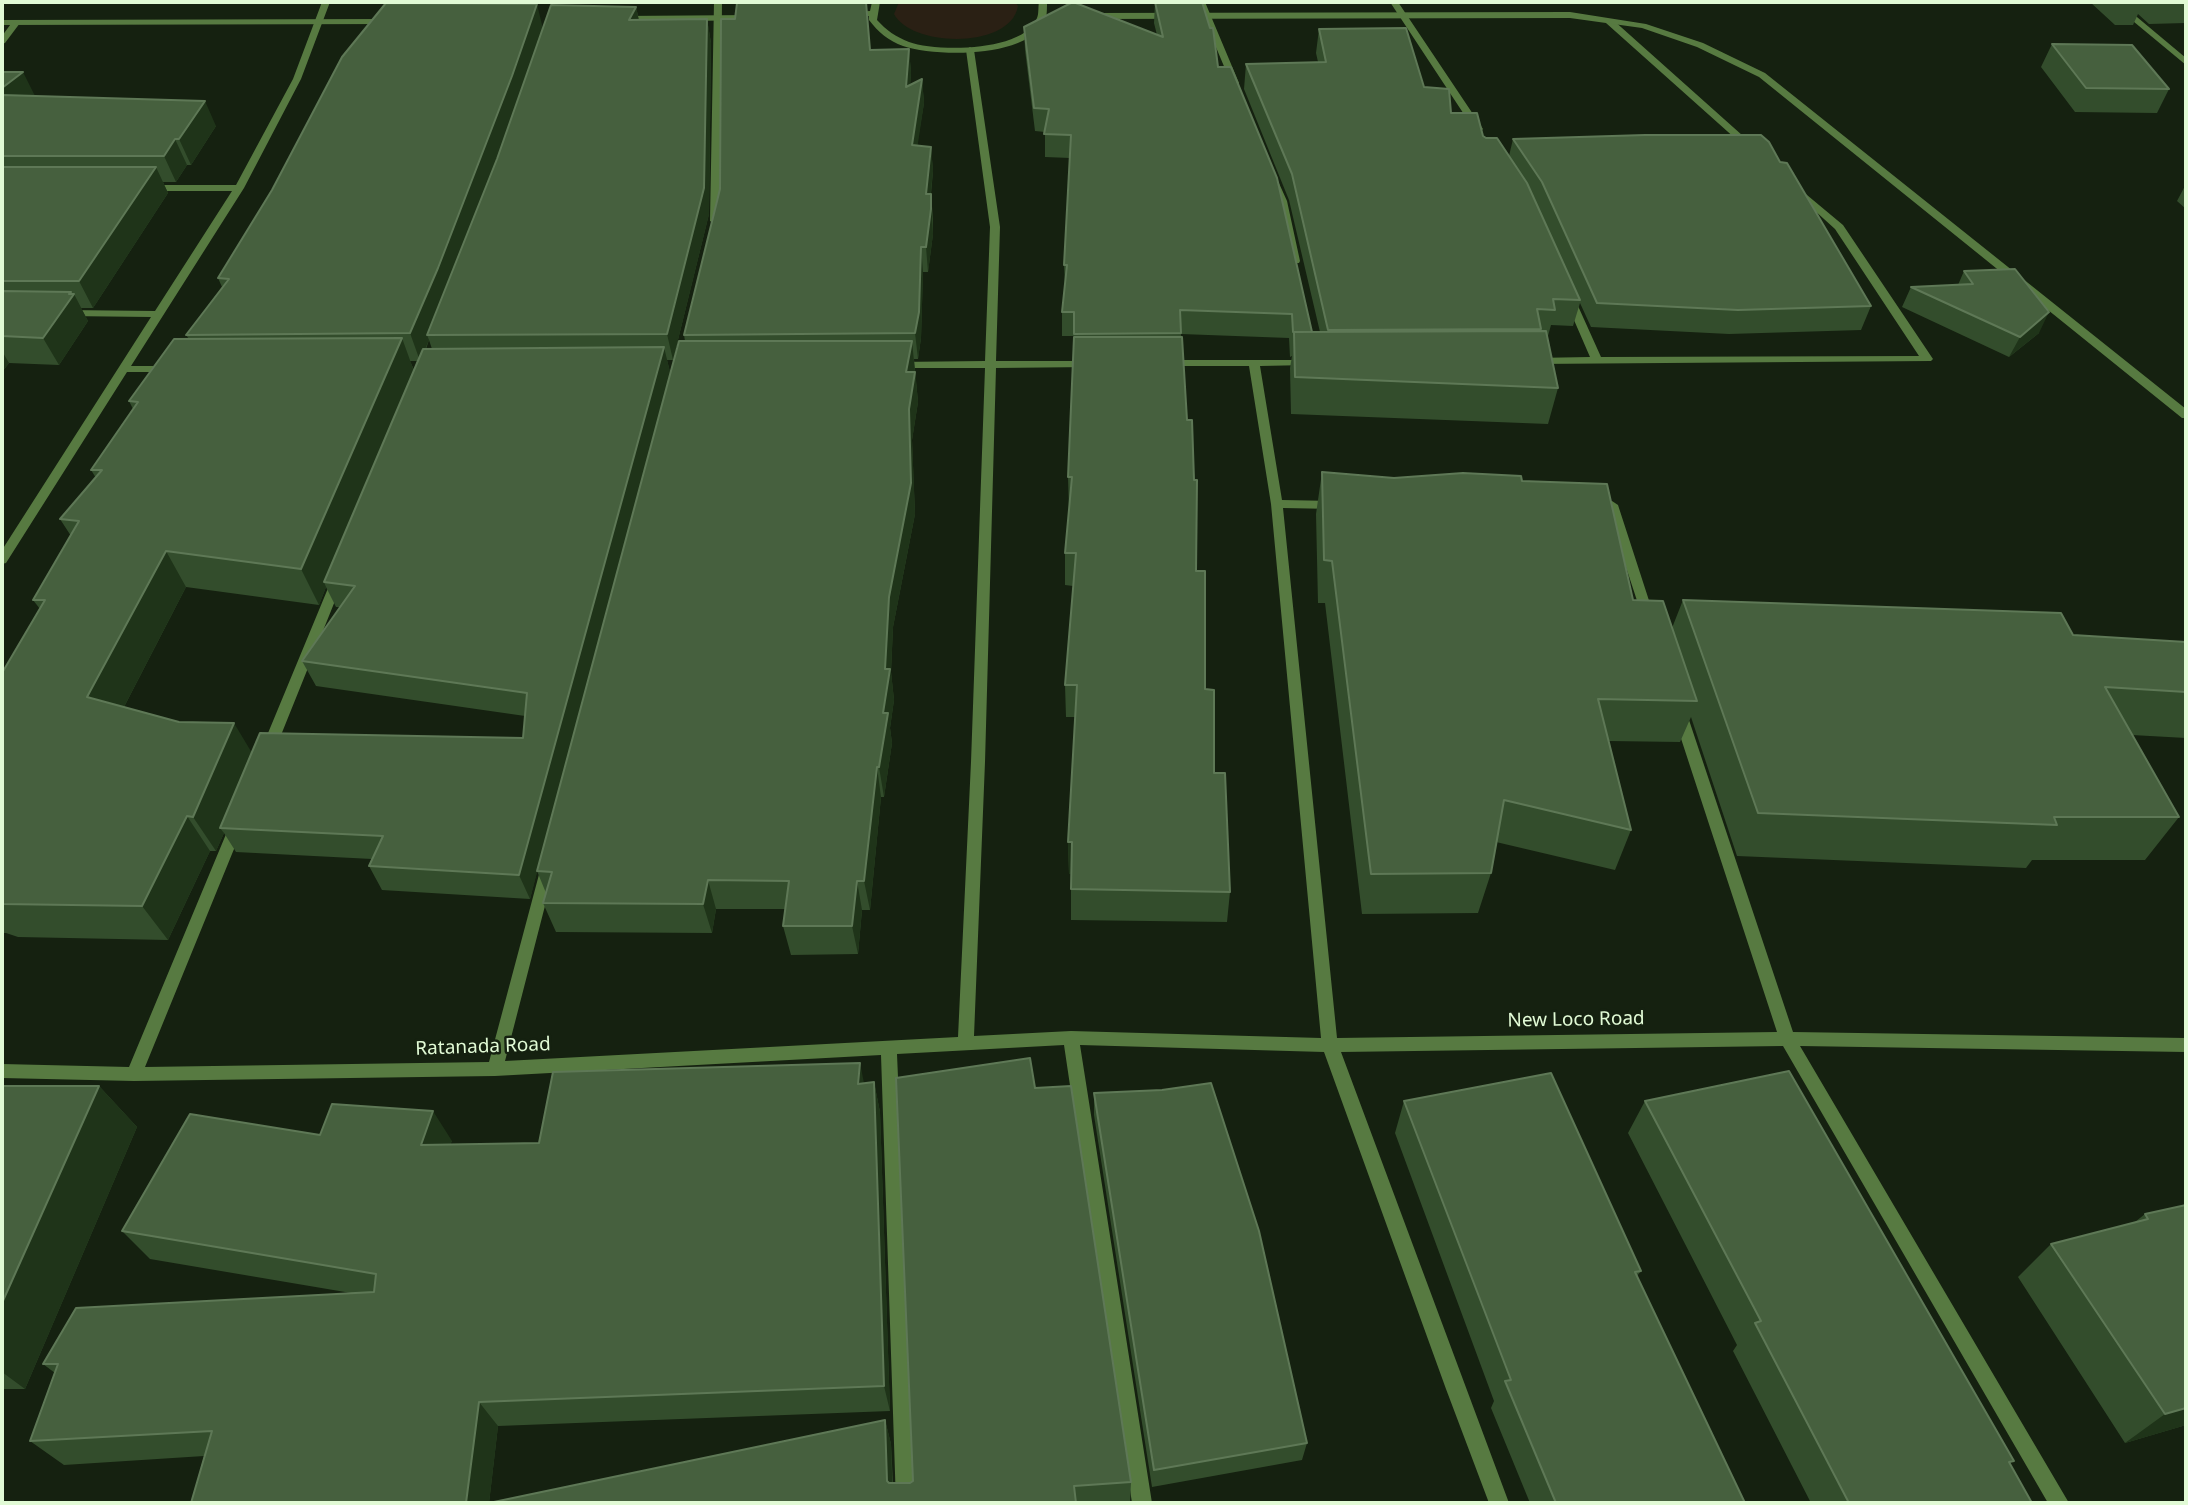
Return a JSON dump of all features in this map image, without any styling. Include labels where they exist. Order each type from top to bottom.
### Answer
[{"type":"street","points":[[2,560],[239,188],[297,79],[320,24],[326,2]]},
{"type":"street","points":[[713,226],[717,214],[718,2]]},
{"type":"street","points":[[876,2],[873,20],[882,32],[911,46],[958,51],[1000,46],[1027,35],[1051,15],[1044,2]]},
{"type":"street","points":[[1201,2],[1238,89]]},
{"type":"street","points":[[1394,2],[1485,138]]},
{"type":"street","points":[[2114,2],[2186,62]]},
{"type":"street","points":[[842,15],[875,13]]},
{"type":"street","points":[[1077,15],[1570,15],[1643,26],[1700,45],[1762,75],[2186,415]]},
{"type":"street","points":[[608,19],[768,17]]},
{"type":"street","points":[[1609,21],[1762,158]]},
{"type":"street","points":[[2,23],[402,22]]},
{"type":"street","points":[[2,41],[16,23]]},
{"type":"street","points":[[966,1043],[995,227],[970,50]]},
{"type":"street","points":[[1272,176],[1282,201],[1297,268]]},
{"type":"street","points":[[1527,361],[1927,359],[1839,227],[1791,184]]},
{"type":"street","points":[[141,188],[239,188]]},
{"type":"street","points":[[1566,289],[1597,360]]},
{"type":"street","points":[[54,313],[158,314]]},
{"type":"street","points":[[1157,363],[1318,362],[1315,348]]},
{"type":"street","points":[[1254,362],[1277,504],[1330,1045],[1499,1503]]},
{"type":"street","points":[[883,365],[1102,364]]},
{"type":"street","points":[[123,369],[178,369]]},
{"type":"street","points":[[1277,504],[1347,505]]},
{"type":"street","points":[[1584,505],[1612,505],[1655,635]]},
{"type":"street","points":[[261,766],[340,574]]},
{"type":"street","points":[[1676,701],[1787,1039],[2059,1503]]},
{"type":"street","points":[[134,1074],[240,818]]},
{"type":"street","points":[[495,1069],[551,856]]},
{"type":"street","points":[[1071,1038],[1142,1503]]},
{"type":"street","name":"New Loco Road","points":[[966,1043],[1071,1038],[1330,1045],[1787,1039],[2186,1045]]},
{"type":"street","name":"Ratanada Road","points":[[2,1071],[134,1074],[495,1069],[966,1043]]},
{"type":"street","points":[[889,1048],[906,1503]]},
{"type":"shaded area","points":[[899,2],[1015,2],[1018,6],[1011,20],[998,30],[960,39],[939,38],[904,25],[894,14]]},
{"type":"building","points":[[866,2],[870,50],[909,49],[906,87],[922,79],[912,145],[931,147],[926,194],[931,194],[931,209],[926,247],[921,247],[919,312],[915,333],[684,335],[720,189],[721,19],[735,19],[737,3]]},
{"type":"building","points":[[1073,2],[1163,37],[1155,2],[1202,2],[1210,28],[1213,28],[1218,67],[1231,67],[1277,178],[1312,332],[1293,332],[1292,314],[1180,310],[1181,333],[1074,334],[1074,312],[1062,312],[1067,265],[1064,265],[1071,135],[1044,134],[1049,109],[1034,108],[1024,27]]},
{"type":"building","points":[[386,3],[537,4],[438,268],[410,333],[186,335],[229,279],[218,278],[272,190],[342,57]]},
{"type":"building","points":[[551,5],[636,7],[629,20],[707,19],[704,188],[667,334],[427,335],[497,159]]},
{"type":"building","points":[[1406,28],[1424,87],[1449,89],[1451,113],[1477,113],[1483,136],[1497,138],[1527,183],[1580,300],[1553,299],[1555,310],[1537,309],[1541,329],[1328,330],[1292,174],[1246,64],[1326,62],[1319,29]]},
{"type":"building","points":[[2052,44],[2132,45],[2169,89],[2086,88]]},
{"type":"building","points":[[2,72],[23,72],[2,88]]},
{"type":"building","points":[[2,95],[205,101],[164,156],[2,156]]},
{"type":"building","points":[[1761,135],[1769,142],[1780,162],[1787,163],[1871,306],[1738,310],[1597,303],[1542,182],[1513,139]]},
{"type":"building","points":[[2,167],[156,167],[79,281],[2,281]]},
{"type":"building","points":[[2015,269],[2049,312],[2020,337],[1911,287],[1973,284],[1964,271]]},
{"type":"building","points":[[2,291],[74,294],[43,338],[2,336]]},
{"type":"building","points":[[1546,331],[1558,388],[1295,377],[1294,332]]},
{"type":"building","points":[[1074,337],[1182,337],[1187,420],[1192,420],[1194,480],[1197,480],[1196,571],[1205,571],[1205,689],[1214,690],[1214,773],[1225,773],[1230,892],[1071,889],[1072,842],[1068,842],[1077,685],[1065,685],[1076,553],[1065,553],[1072,477],[1068,477]]},
{"type":"building","points":[[402,338],[301,569],[166,551],[87,697],[179,722],[234,723],[193,817],[187,816],[142,906],[2,904],[2,673],[45,600],[33,600],[79,521],[60,519],[102,470],[91,470],[138,402],[129,401],[174,339]]},
{"type":"building","points":[[679,341],[912,341],[906,372],[915,372],[909,409],[911,483],[889,597],[885,669],[890,669],[883,713],[888,713],[877,767],[864,881],[857,881],[852,926],[783,926],[789,881],[708,880],[703,904],[543,903],[552,872],[537,871]]},
{"type":"building","points":[[664,347],[519,875],[369,866],[383,836],[220,828],[260,733],[523,738],[527,693],[302,661],[355,586],[324,582],[423,349]]},
{"type":"building","points":[[1322,472],[1394,478],[1463,473],[1521,476],[1522,481],[1607,484],[1633,600],[1663,601],[1697,701],[1598,699],[1631,830],[1504,800],[1491,873],[1371,874],[1332,561],[1324,560]]},
{"type":"building","points":[[1683,600],[2061,613],[2073,635],[2186,642],[2186,692],[2105,687],[2179,817],[2054,817],[2057,825],[1758,813]]},
{"type":"building","points":[[1030,1058],[1035,1088],[1071,1086],[1131,1482],[1074,1486],[1076,1503],[489,1503],[885,1420],[887,1481],[913,1481],[896,1078]]},
{"type":"building","points":[[860,1063],[858,1084],[874,1082],[884,1386],[479,1402],[466,1503],[191,1503],[212,1431],[30,1441],[58,1364],[43,1364],[76,1308],[374,1292],[376,1274],[122,1231],[190,1114],[320,1135],[332,1104],[433,1111],[421,1145],[539,1143],[553,1072]]},
{"type":"building","points":[[1789,1071],[2014,1461],[2009,1462],[2032,1503],[1849,1503],[1755,1323],[1761,1321],[1645,1101]]},
{"type":"building","points":[[1551,1073],[1641,1271],[1635,1272],[1745,1503],[1556,1503],[1505,1381],[1511,1380],[1404,1101]]},
{"type":"building","points":[[1211,1083],[1259,1231],[1307,1443],[1154,1470],[1094,1093],[1162,1090]]},
{"type":"building","points":[[2,1086],[99,1086],[2,1303]]},
{"type":"building","points":[[2186,1205],[2186,1408],[2165,1414],[2051,1244],[2148,1219],[2145,1214]]}]
